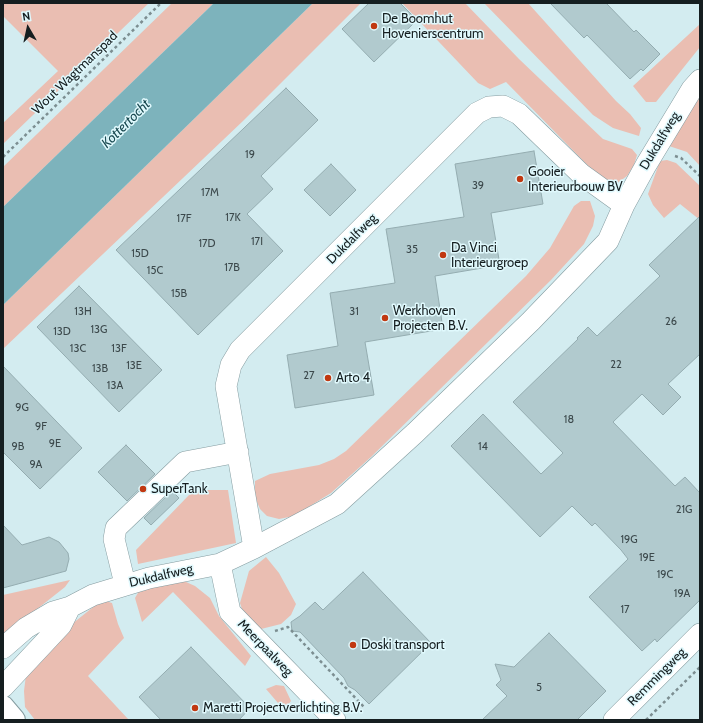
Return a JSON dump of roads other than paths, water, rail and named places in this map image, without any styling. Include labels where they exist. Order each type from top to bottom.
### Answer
[{"type":"main road","points":[[3,707],[14,720]]},
{"type":"street","name":"Dukdalfweg","points":[[3,648],[26,628],[53,612],[70,607],[93,595],[125,584],[220,564],[254,548],[337,504],[409,438],[531,321],[608,241],[624,205],[656,149],[692,89],[700,80]]},
{"type":"street","name":"Dukdalfweg","points":[[254,548],[226,386],[231,365],[240,350],[477,113],[489,107],[503,106],[519,114],[581,174],[624,205]]},
{"type":"street","points":[[125,584],[114,539],[116,528],[185,462],[195,458],[238,452]]},
{"type":"street","name":"Meerpaalweg","points":[[220,564],[230,612],[335,720]]},
{"type":"street","points":[[3,687],[61,625],[70,607]]},
{"type":"street","name":"Remmingweg","points":[[614,720],[700,634]]},
{"type":"water","name":"Kottertocht","points":[[214,3],[313,3],[3,305],[3,207]]},
{"type":"place","name":"De Boomhut Hovenierscentrum","points":[[374,26]]},
{"type":"place","name":"Gooier Interieurbouw BV","points":[[520,179]]},
{"type":"place","name":"Da Vinci Interieurgroep","points":[[443,255]]},
{"type":"place","name":"Werkhoven Projecten B.V.","points":[[385,318]]},
{"type":"place","name":"Arto 4","points":[[328,378]]},
{"type":"place","name":"SuperTank","points":[[143,489]]},
{"type":"place","name":"Doski transport","points":[[353,645]]},
{"type":"place","name":"Maretti Projectverlichting B.V.","points":[[195,708]]}]
